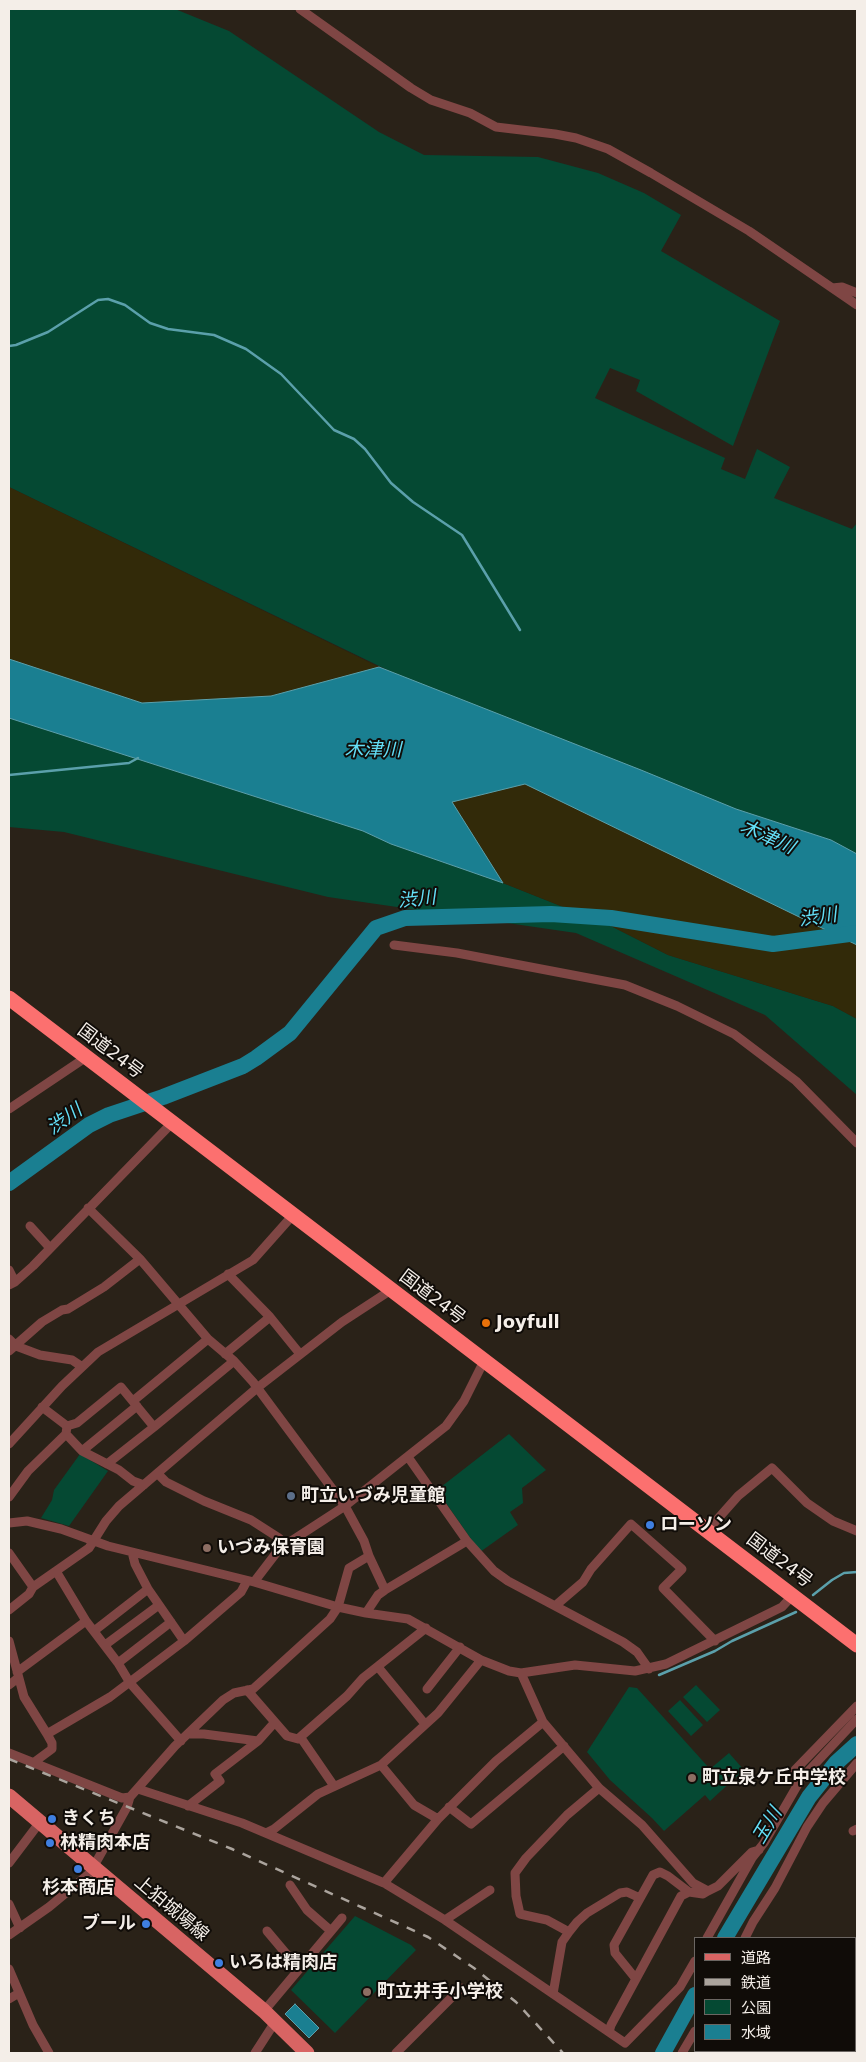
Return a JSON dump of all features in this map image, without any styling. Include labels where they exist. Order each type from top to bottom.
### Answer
[{"type":"highway","name":"国道24号","points":[[9,998],[85,1058],[857,1645]]},
{"type":"main road","name":"上狛城陽線","points":[[9,1796],[264,2011],[307,2053]]},
{"type":"street","points":[[300,9],[411,88],[431,100],[470,113],[496,127],[542,131],[569,136],[608,149],[749,231],[857,305]]},
{"type":"street","points":[[832,288],[842,287],[857,293]]},
{"type":"street","points":[[394,945],[457,953],[625,986],[677,1006],[734,1034],[796,1081],[857,1143]]},
{"type":"street","points":[[9,1109],[85,1058]]},
{"type":"street","points":[[12,1284],[113,1185],[172,1123]]},
{"type":"street","points":[[88,1208],[140,1259],[208,1340],[234,1361],[257,1388],[345,1506],[364,1541],[385,1590]]},
{"type":"street","points":[[9,1444],[81,1366],[98,1352],[253,1260],[293,1215]]},
{"type":"street","points":[[30,1226],[50,1248]]},
{"type":"street","points":[[11,1345],[42,1322],[104,1288],[140,1259]]},
{"type":"street","points":[[9,1270],[12,1284]]},
{"type":"street","points":[[228,1274],[270,1318],[300,1354]]},
{"type":"street","points":[[9,1610],[29,1594],[33,1587],[88,1548],[119,1506],[257,1388],[342,1322],[391,1290]]},
{"type":"street","points":[[225,1354],[270,1318]]},
{"type":"street","points":[[82,1451],[208,1340]]},
{"type":"street","points":[[11,1345],[40,1355],[72,1360],[81,1366]]},
{"type":"street","points":[[107,1464],[234,1361]]},
{"type":"street","points":[[47,1734],[130,1683],[184,1641],[241,1592],[285,1545],[345,1506],[432,1438],[450,1420],[464,1401],[484,1361]]},
{"type":"street","points":[[9,1497],[28,1471],[67,1430],[121,1386],[154,1426]]},
{"type":"street","points":[[42,1407],[67,1430],[82,1451],[133,1481],[144,1485]]},
{"type":"street","points":[[408,1456],[467,1541],[500,1576],[637,1652],[649,1669]]},
{"type":"street","points":[[707,1530],[738,1496],[772,1468],[807,1503],[833,1521],[857,1531]]},
{"type":"street","points":[[158,1474],[166,1482],[204,1501],[251,1520],[279,1538],[285,1545]]},
{"type":"street","points":[[9,1523],[27,1521],[61,1529],[132,1552],[338,1607],[366,1613],[408,1618],[481,1660],[509,1671],[522,1673],[575,1664],[635,1671],[649,1669],[678,1660],[715,1642],[782,1607],[793,1595]]},
{"type":"street","points":[[555,1606],[583,1582],[591,1569],[631,1524],[682,1569],[663,1588],[715,1642]]},
{"type":"street","points":[[366,1613],[378,1595],[385,1590],[467,1541]]},
{"type":"street","points":[[132,1552],[135,1564],[148,1589],[184,1641]]},
{"type":"street","points":[[9,1553],[33,1587]]},
{"type":"street","points":[[9,1935],[83,1879],[93,1867],[127,1807],[130,1797],[181,1741],[223,1700],[234,1693],[254,1689],[330,1619],[338,1607],[349,1568],[369,1556]]},
{"type":"street","points":[[56,1571],[86,1621],[118,1663],[130,1683],[181,1741]]},
{"type":"street","points":[[94,1631],[148,1589]]},
{"type":"street","points":[[105,1646],[159,1605]]},
{"type":"street","points":[[9,1685],[17,1675],[86,1621]]},
{"type":"street","points":[[118,1663],[171,1622]]},
{"type":"street","points":[[247,1690],[291,1738],[301,1738],[348,1696],[363,1678],[426,1628]]},
{"type":"street","points":[[9,1642],[24,1697],[52,1743],[52,1749],[33,1763]]},
{"type":"street","points":[[427,1689],[460,1647]]},
{"type":"street","points":[[266,1833],[274,1830],[318,1794],[381,1765],[438,1713],[481,1660]]},
{"type":"street","points":[[378,1667],[425,1724]]},
{"type":"street","points":[[522,1673],[543,1722],[599,1788],[642,1825],[693,1883],[708,1891]]},
{"type":"street","points":[[794,1770],[857,1706]]},
{"type":"street","points":[[709,1937],[801,1779],[857,1718]]},
{"type":"street","points":[[188,1806],[220,1781],[215,1774],[258,1741],[275,1722]]},
{"type":"street","points":[[384,1883],[449,1807],[496,1761],[543,1722]]},
{"type":"street","points":[[189,1734],[204,1734],[258,1741]]},
{"type":"street","points":[[301,1738],[334,1786]]},
{"type":"street","points":[[449,1807],[471,1824],[564,1746]]},
{"type":"street","points":[[9,1753],[122,1798],[130,1797]]},
{"type":"street","points":[[746,1937],[775,1888],[807,1827],[823,1803],[857,1763]]},
{"type":"street","points":[[381,1765],[414,1805],[438,1819]]},
{"type":"street","points":[[569,1932],[547,1920],[520,1914],[516,1896],[515,1873],[526,1858],[567,1815],[599,1788]]},
{"type":"street","points":[[138,1789],[266,1833],[384,1883],[444,1920],[625,2042],[680,1987],[694,1963]]},
{"type":"street","points":[[9,1863],[40,1822]]},
{"type":"street","points":[[636,1979],[613,1949],[654,1874],[657,1872],[668,1876],[689,1892],[703,1894],[718,1886],[752,1852],[759,1850]]},
{"type":"street","points":[[290,1885],[307,1910],[331,1931]]},
{"type":"street","points":[[444,1920],[490,1890]]},
{"type":"street","points":[[554,1994],[562,1942],[569,1932],[587,1913],[620,1893],[627,1892],[640,1898]]},
{"type":"street","points":[[609,2032],[611,2025],[681,1896],[689,1892]]},
{"type":"street","points":[[9,1904],[20,1928]]},
{"type":"street","points":[[264,2011],[342,1918]]},
{"type":"street","points":[[267,1931],[299,1969]]},
{"type":"street","points":[[9,1969],[33,2025],[49,2053]]},
{"type":"street","points":[[396,2053],[461,1988]]},
{"type":"street","points":[[9,1999],[19,1993]]},
{"type":"street","points":[[255,2053],[275,2022]]},
{"type":"street","points":[[682,2053],[694,2033]]},
{"type":"green space","points":[[9,9],[175,9],[229,31],[379,132],[424,155],[538,157],[598,173],[644,193],[681,215],[661,251],[780,321],[733,446],[636,391],[640,380],[610,368],[595,398],[725,458],[721,469],[745,479],[757,449],[790,467],[774,498],[852,529],[857,523],[857,854],[831,840],[736,809],[406,679],[9,487]]},
{"type":"green space","points":[[9,718],[363,831],[391,844],[503,883],[611,926],[668,955],[833,1006],[857,1019],[857,1095],[765,1015],[576,933],[328,897],[64,832],[9,827]]},
{"type":"green space","points":[[509,1434],[546,1470],[522,1488],[523,1503],[510,1512],[518,1525],[480,1552],[437,1490]]},
{"type":"green space","points":[[80,1454],[108,1471],[69,1526],[41,1518],[52,1500],[54,1490]]},
{"type":"green space","points":[[696,1685],[720,1710],[707,1722],[683,1697]]},
{"type":"green space","points":[[629,1687],[637,1688],[710,1769],[729,1753],[744,1770],[710,1801],[705,1795],[664,1831],[610,1780],[587,1752]]},
{"type":"green space","points":[[680,1700],[703,1725],[691,1736],[668,1711]]},
{"type":"green space","points":[[355,1916],[411,1945],[416,1950],[335,2033],[291,1990]]},
{"type":"sand","points":[[9,487],[379,667],[271,696],[142,703],[9,659]]},
{"type":"sand","points":[[525,784],[857,945],[857,1019],[833,1006],[668,955],[611,926],[503,883],[452,802]]},
{"type":"water","name":"木津川","points":[[9,659],[142,703],[271,696],[379,667],[736,809],[831,840],[857,854],[857,945],[525,784],[452,802],[503,883],[391,844],[363,831],[9,718]]},
{"type":"water","points":[[295,2004],[319,2028],[309,2038],[285,2014]]},
{"type":"waterway","points":[[9,346],[48,332],[98,300],[108,299],[125,305],[150,323],[168,329],[214,335],[246,349],[281,374],[334,430],[354,439],[365,449],[391,483],[413,502],[462,535],[520,630]]},
{"type":"waterway","points":[[9,775],[129,763],[138,758]]},
{"type":"waterway","name":"渋川","points":[[9,1183],[89,1125],[109,1115],[163,1097],[243,1066],[256,1058],[290,1033],[376,928],[405,918],[551,914],[611,918],[773,944],[857,933]]},
{"type":"waterway","points":[[813,1595],[844,1573],[857,1572]]},
{"type":"waterway","points":[[659,1675],[715,1651],[732,1641],[796,1612]]},
{"type":"waterway","name":"玉川","points":[[726,1937],[809,1797],[836,1763],[857,1744]]},
{"type":"waterway","name":"玉川","points":[[663,2053],[694,1997]]},
{"type":"railway","points":[[9,1759],[232,1849],[428,1937],[474,1968],[516,2002],[563,2053]]},
{"type":"place","name":"Joyfull","points":[[486,1323]]},
{"type":"place","name":"町立いづみ児童館","points":[[291,1496]]},
{"type":"place","name":"ローソン","points":[[650,1525]]},
{"type":"place","name":"いづみ保育園","points":[[207,1548]]},
{"type":"place","name":"町立泉ケ丘中学校","points":[[692,1778]]},
{"type":"place","name":"きくち","points":[[52,1819]]},
{"type":"place","name":"林精肉本店","points":[[50,1843]]},
{"type":"place","name":"杉本商店","points":[[78,1869]]},
{"type":"place","name":"ブール","points":[[146,1924]]},
{"type":"place","name":"いろは精肉店","points":[[219,1963]]},
{"type":"place","name":"町立井手小学校","points":[[367,1992]]}]
